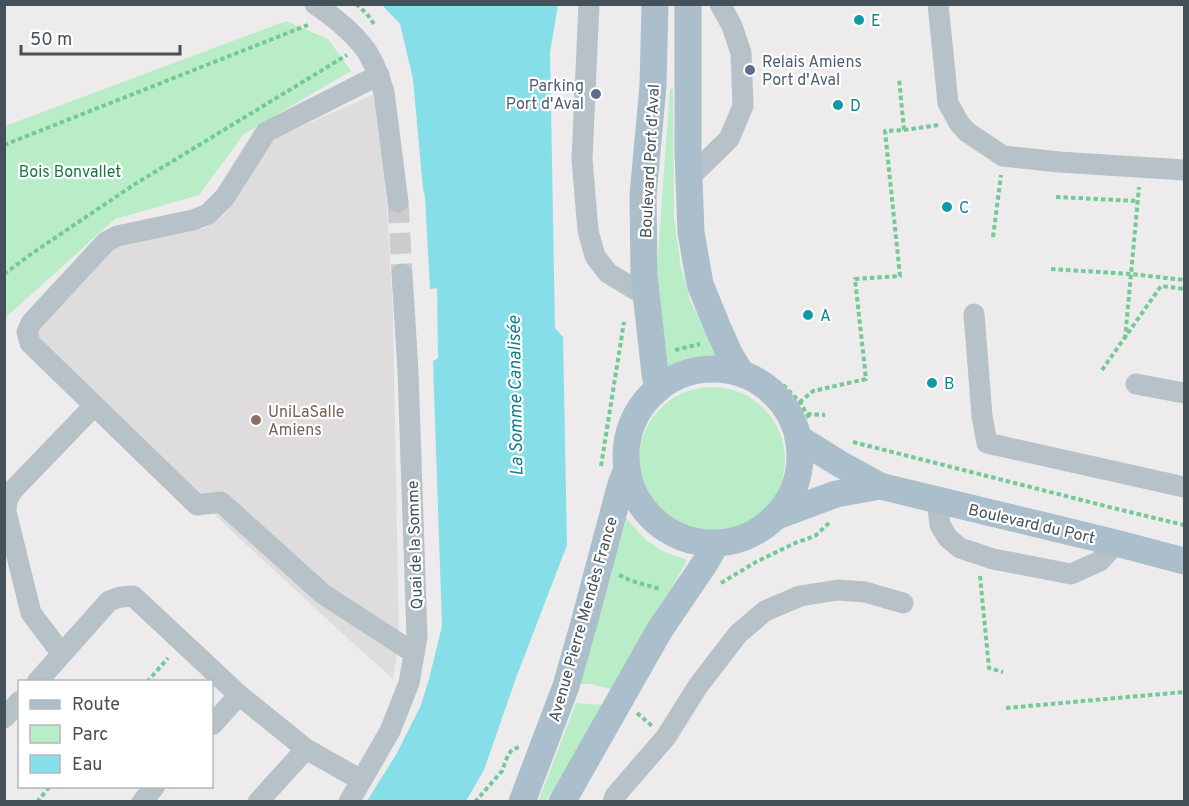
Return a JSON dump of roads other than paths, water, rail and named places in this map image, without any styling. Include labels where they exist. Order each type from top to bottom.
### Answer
[{"type":"main road","name":"Boulevard Port d'Aval","points":[[656,4],[654,86],[643,195],[644,275],[638,291],[658,389]]},
{"type":"main road","points":[[688,4],[691,232],[700,284],[730,355],[775,395],[799,418],[800,466],[797,480],[786,505],[759,531],[739,540],[716,544],[691,541],[668,531],[648,514],[614,468],[626,451],[635,416],[645,401],[658,389],[676,377],[697,370],[719,369],[749,372]]},
{"type":"main road","name":"Boulevard du Port","points":[[799,418],[833,452],[880,486],[1185,561]]},
{"type":"main road","name":"Avenue Pierre Mendès France","points":[[522,801],[566,686],[600,566],[621,484],[614,468]]},
{"type":"main road","name":"Boulevard du Port","points":[[777,516],[836,494],[880,486]]},
{"type":"main road","points":[[562,801],[659,631],[716,544]]},
{"type":"street","points":[[588,4],[582,159],[588,231],[595,256],[608,273],[638,291]]},
{"type":"street","points":[[689,178],[729,139],[743,106],[741,53],[732,26],[720,4]]},
{"type":"street","points":[[938,4],[948,104],[967,132],[1003,156],[1185,170]]},
{"type":"street","points":[[324,10],[363,45],[382,83],[398,202]]},
{"type":"street","points":[[382,83],[266,132],[225,198],[208,214],[193,220],[117,236],[106,242],[31,323],[27,332],[30,343],[197,505],[221,502],[323,594],[414,653]]},
{"type":"street","name":"Quai de la Somme","points":[[349,801],[390,731],[409,683],[417,637],[408,371],[402,274]]},
{"type":"street","points":[[974,314],[982,416],[987,443],[1185,487]]},
{"type":"street","points":[[1136,384],[1185,393]]},
{"type":"street","points":[[62,654],[31,613],[6,512],[7,500],[13,490],[94,406]]},
{"type":"street","points":[[937,501],[940,525],[948,538],[960,548],[993,559],[1071,574],[1100,561],[1116,543]]},
{"type":"street","points":[[613,801],[666,737],[698,686],[738,634],[765,611],[801,596],[838,590],[865,592],[903,603]]},
{"type":"street","points":[[38,680],[109,601],[133,596],[239,695],[306,749],[361,780]]},
{"type":"street","points":[[213,724],[239,695]]},
{"type":"street","points":[[4,718],[18,703]]},
{"type":"street","points":[[258,801],[306,749]]},
{"type":"street","points":[[142,801],[154,788]]},
{"type":"water","name":"La Somme Canalisée","points":[[382,5],[558,5],[550,52],[555,328],[563,337],[567,545],[516,678],[484,770],[466,801],[367,801],[397,753],[421,705],[442,626],[433,361],[438,358],[437,288],[430,289],[425,197],[413,79],[400,24]]},
{"type":"tunnel","points":[[398,202],[402,274]]},
{"type":"place","name":"E","points":[[859,20]]},
{"type":"place","name":"Relais Amiens Port d'Aval","points":[[750,70]]},
{"type":"place","name":"Parking Port d'Aval","points":[[596,94]]},
{"type":"place","name":"D","points":[[838,105]]},
{"type":"place","name":"C","points":[[947,207]]},
{"type":"place","name":"A","points":[[808,315]]},
{"type":"place","name":"B","points":[[932,383]]},
{"type":"place","name":"UniLaSalle Amiens","points":[[256,420]]},
{"type":"park label","name":"Bois Bonvallet","points":[[70,171]]}]
